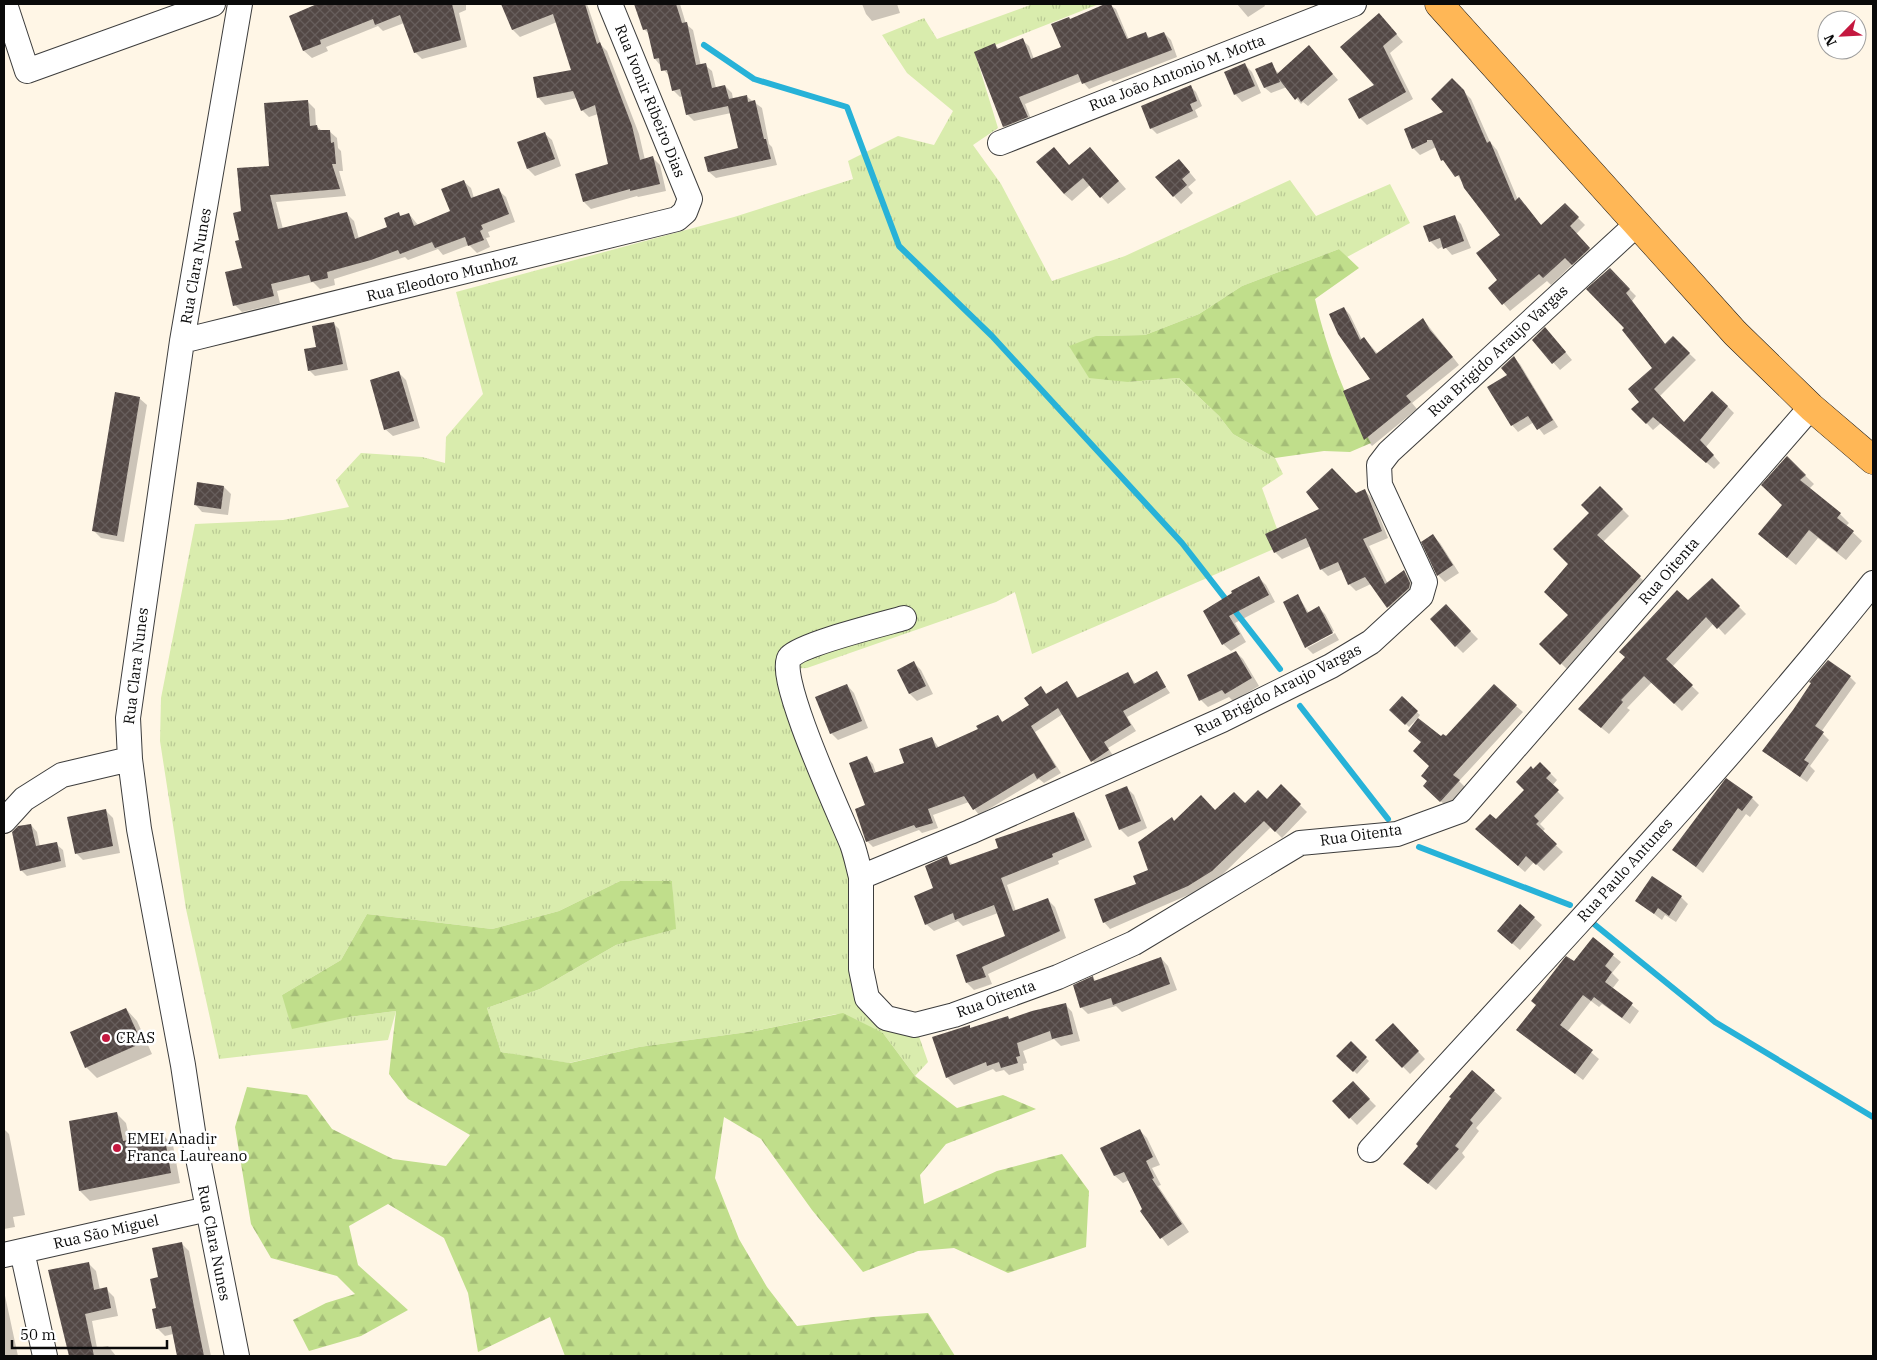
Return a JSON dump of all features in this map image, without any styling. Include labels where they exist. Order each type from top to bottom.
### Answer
[{"type":"main road","points":[[1439,4],[1735,333],[1811,407],[1873,460]]},
{"type":"street","points":[[4,4],[27,71],[213,4]]},
{"type":"street","name":"Rua Clara Nunes","points":[[236,1356],[139,829],[130,759],[128,718],[182,341],[240,4]]},
{"type":"street","name":"Rua Ivonir Ribeiro Dias","points":[[610,4],[690,199]]},
{"type":"street","name":"Rua João Antonio M. Motta","points":[[1000,143],[1354,4]]},
{"type":"street","name":"Rua Eleodoro Munhoz","points":[[182,341],[663,224],[677,219],[685,212],[690,199]]},
{"type":"street","name":"Rua Brigido Araujo Vargas","points":[[862,877],[970,832],[1222,720],[1331,666],[1371,642],[1421,596],[1425,582],[1380,485],[1379,465],[1388,452],[1637,224]]},
{"type":"street","name":"Rua Oitenta","points":[[862,877],[861,969],[867,998],[886,1018],[915,1025],[1058,978],[1134,943],[1300,843],[1397,834],[1460,811],[1811,407]]},
{"type":"street","name":"Rua Paulo Antunes","points":[[1370,1150],[1792,684],[1873,583]]},
{"type":"street","points":[[862,877],[852,846],[801,720],[789,685],[786,663],[789,657],[795,653],[823,642],[904,618]]},
{"type":"street","points":[[4,821],[24,800],[62,775],[130,759]]},
{"type":"street","name":"Rua São Miguel","points":[[13,1253],[208,1208]]},
{"type":"street","points":[[13,1253],[45,1356]]},
{"type":"green space","points":[[1033,4],[1099,4],[975,53],[998,128],[973,145],[1001,184],[1052,281],[1125,256],[1290,180],[1316,216],[1390,184],[1410,223],[1347,257],[1339,249],[1242,286],[1199,314],[1145,335],[1096,336],[1128,382],[1179,378],[1219,416],[1233,434],[1275,458],[1283,474],[1262,488],[1283,545],[1032,654],[1015,592],[996,602],[807,668],[781,669],[846,844],[867,998],[915,1025],[928,1062],[915,1076],[883,1033],[836,1014],[755,1031],[639,1047],[569,1063],[501,1052],[487,1008],[540,989],[616,945],[675,929],[672,881],[620,881],[559,911],[492,929],[367,914],[341,960],[282,995],[349,1017],[396,1011],[388,1040],[219,1059],[186,909],[160,741],[161,698],[195,524],[283,520],[349,507],[336,480],[361,453],[422,457],[445,463],[446,437],[483,394],[456,292],[734,217],[853,179],[848,161],[898,136],[934,145],[953,111],[907,73],[882,35],[924,18],[937,39]]},
{"type":"green space","points":[[1339,249],[1359,268],[1315,299],[1337,373],[1361,426],[1371,443],[1350,452],[1324,451],[1275,458],[1233,434],[1219,416],[1179,378],[1128,382],[1089,378],[1069,346],[1096,336],[1145,335],[1199,314],[1242,286]]},
{"type":"green space","points":[[620,881],[672,881],[676,929],[616,945],[540,989],[487,1008],[501,1052],[570,1063],[639,1047],[755,1031],[843,1013],[883,1033],[915,1076],[957,1108],[1003,1095],[1036,1109],[946,1144],[920,1175],[924,1204],[997,1171],[1062,1154],[1089,1191],[1086,1247],[1008,1273],[954,1248],[918,1251],[863,1272],[812,1210],[761,1139],[724,1117],[715,1178],[739,1239],[767,1287],[797,1326],[928,1313],[955,1356],[565,1356],[550,1317],[478,1352],[468,1293],[444,1238],[388,1204],[349,1226],[358,1265],[408,1310],[361,1336],[309,1351],[293,1320],[326,1303],[355,1294],[337,1276],[271,1258],[251,1224],[235,1127],[247,1087],[307,1095],[332,1129],[393,1159],[446,1166],[470,1135],[408,1099],[389,1074],[396,1011],[349,1017],[292,1029],[282,995],[341,960],[367,914],[492,929],[559,911]]},
{"type":"building","points":[[317,4],[452,4],[461,40],[414,53],[400,15],[375,25],[373,19],[320,40],[321,44],[303,51],[289,16]]},
{"type":"building","points":[[501,4],[585,4],[597,44],[600,42],[632,126],[640,160],[653,156],[660,184],[630,191],[630,189],[583,202],[575,174],[608,164],[595,105],[581,111],[573,91],[537,98],[533,77],[571,70],[553,14],[512,30]]},
{"type":"building","points":[[634,4],[676,4],[682,23],[687,22],[696,65],[706,63],[712,88],[725,85],[729,99],[747,95],[748,102],[755,100],[764,139],[766,139],[771,159],[708,172],[704,157],[738,148],[728,106],[686,115],[680,89],[672,91],[667,70],[661,71],[659,58],[654,59],[647,29],[643,30]]},
{"type":"building","points":[[1105,4],[1111,4],[1127,39],[1146,32],[1148,38],[1164,32],[1172,50],[1082,84],[1078,74],[1019,97],[1028,117],[1003,127],[974,52],[995,43],[997,49],[1023,38],[1031,59],[1061,47],[1051,24],[1069,17],[1070,19]]},
{"type":"building","points":[[1379,13],[1397,34],[1383,46],[1406,92],[1359,119],[1348,99],[1374,85],[1340,47]]},
{"type":"building","points":[[1309,45],[1333,74],[1301,102],[1298,97],[1295,100],[1279,79],[1280,82],[1264,88],[1255,69],[1272,62],[1277,74]]},
{"type":"building","points":[[1245,63],[1255,86],[1234,95],[1224,72]]},
{"type":"building","points":[[1452,78],[1464,90],[1487,143],[1490,141],[1515,201],[1519,197],[1541,225],[1565,203],[1579,217],[1570,226],[1590,248],[1572,265],[1565,258],[1543,278],[1539,274],[1502,305],[1488,288],[1497,280],[1476,253],[1500,235],[1464,188],[1459,175],[1455,177],[1443,160],[1441,161],[1432,140],[1427,140],[1427,142],[1412,149],[1404,129],[1443,112],[1431,99]]},
{"type":"building","points":[[1191,85],[1197,101],[1190,104],[1193,111],[1150,129],[1141,106]]},
{"type":"building","points":[[308,100],[310,126],[317,125],[318,130],[330,130],[331,143],[334,142],[336,164],[332,164],[340,189],[270,195],[278,229],[347,212],[355,239],[387,227],[384,218],[399,212],[400,216],[409,213],[414,226],[450,211],[441,189],[464,180],[471,198],[499,188],[509,214],[481,225],[483,229],[480,231],[484,240],[468,246],[465,237],[435,248],[432,242],[400,254],[398,250],[371,260],[327,272],[328,278],[311,282],[309,275],[271,284],[274,296],[233,306],[225,272],[242,268],[235,241],[239,240],[233,213],[241,211],[237,168],[269,166],[264,103]]},
{"type":"building","points":[[545,132],[555,159],[527,169],[517,142]]},
{"type":"building","points":[[1054,147],[1069,165],[1090,147],[1119,181],[1100,198],[1083,178],[1064,194],[1036,162]]},
{"type":"building","points":[[1179,159],[1190,172],[1182,179],[1187,185],[1173,197],[1155,177]]},
{"type":"building","points":[[1455,215],[1464,241],[1443,249],[1440,238],[1429,242],[1423,226]]},
{"type":"building","points":[[1610,268],[1630,289],[1626,293],[1665,344],[1673,336],[1690,353],[1654,389],[1684,422],[1712,391],[1728,406],[1700,440],[1714,455],[1706,463],[1653,417],[1646,424],[1631,409],[1639,402],[1628,389],[1652,368],[1622,330],[1624,328],[1586,289]]},
{"type":"building","points":[[1344,307],[1360,340],[1364,337],[1376,354],[1423,318],[1430,330],[1453,357],[1406,396],[1411,402],[1364,440],[1343,391],[1370,379],[1338,334],[1329,314]]},
{"type":"building","points":[[334,322],[343,364],[308,371],[304,349],[316,347],[312,326]]},
{"type":"building","points":[[1545,327],[1566,352],[1552,364],[1532,340]]},
{"type":"building","points":[[1514,356],[1553,420],[1537,430],[1528,416],[1511,426],[1487,387],[1507,375],[1501,368]]},
{"type":"building","points":[[399,371],[414,421],[384,430],[370,380]]},
{"type":"building","points":[[115,392],[140,397],[117,536],[92,531]]},
{"type":"building","points":[[1787,456],[1806,475],[1800,480],[1841,513],[1837,518],[1854,531],[1837,552],[1809,530],[1787,558],[1758,534],[1782,505],[1761,485]]},
{"type":"building","points":[[1332,468],[1356,493],[1365,489],[1382,531],[1363,539],[1385,584],[1404,570],[1410,583],[1409,588],[1387,608],[1365,577],[1348,585],[1338,562],[1320,570],[1306,538],[1274,553],[1265,534],[1319,509],[1306,492]]},
{"type":"building","points":[[197,482],[224,486],[221,509],[194,505]]},
{"type":"building","points":[[1600,486],[1623,509],[1597,535],[1641,576],[1560,665],[1539,644],[1568,615],[1544,592],[1568,564],[1553,549],[1589,513],[1581,505]]},
{"type":"building","points":[[1433,534],[1453,565],[1437,576],[1421,542]]},
{"type":"building","points":[[1259,576],[1269,595],[1229,616],[1240,634],[1222,645],[1203,611],[1232,593],[1231,591]]},
{"type":"building","points":[[1712,578],[1740,606],[1717,629],[1706,617],[1666,659],[1693,685],[1674,704],[1644,676],[1621,700],[1623,702],[1601,728],[1578,709],[1625,657],[1619,652],[1677,590],[1688,600]]},
{"type":"building","points":[[1298,594],[1307,613],[1319,606],[1333,633],[1305,648],[1283,602]]},
{"type":"building","points":[[1446,604],[1471,631],[1455,647],[1430,619]]},
{"type":"building","points":[[1236,651],[1252,678],[1225,694],[1222,690],[1199,701],[1187,675]]},
{"type":"building","points":[[1828,660],[1851,676],[1815,726],[1824,732],[1804,760],[1809,763],[1800,777],[1762,751],[1793,710],[1811,683],[1809,682]]},
{"type":"building","points":[[914,661],[926,686],[909,694],[897,670]]},
{"type":"building","points":[[1157,671],[1166,687],[1123,711],[1131,725],[1104,742],[1109,750],[1091,762],[1058,708],[1031,726],[1056,767],[1037,779],[1034,773],[973,810],[964,796],[928,809],[933,823],[916,828],[914,825],[866,842],[855,809],[865,805],[849,763],[867,756],[874,773],[904,763],[899,749],[932,737],[936,748],[978,729],[976,726],[998,715],[1002,722],[1029,705],[1024,698],[1041,686],[1046,694],[1067,681],[1077,698],[1128,672],[1134,684]]},
{"type":"building","points":[[847,684],[862,721],[830,734],[815,697]]},
{"type":"building","points":[[1494,684],[1517,705],[1453,775],[1460,780],[1440,802],[1423,786],[1427,781],[1421,776],[1429,766],[1413,751],[1421,742],[1408,731],[1418,718],[1441,736],[1443,734],[1446,736]]},
{"type":"building","points":[[1402,696],[1418,711],[1405,725],[1389,710]]},
{"type":"building","points":[[1540,762],[1551,773],[1546,778],[1559,790],[1534,816],[1539,821],[1536,824],[1557,844],[1536,865],[1526,856],[1518,866],[1475,829],[1490,814],[1496,819],[1524,790],[1516,782],[1531,766],[1533,769]]},
{"type":"building","points":[[1726,778],[1753,797],[1742,811],[1738,808],[1696,867],[1672,850]]},
{"type":"building","points":[[1281,784],[1301,804],[1275,832],[1264,821],[1212,871],[1188,886],[1103,923],[1094,899],[1136,884],[1133,876],[1148,870],[1138,842],[1172,817],[1174,821],[1201,795],[1215,810],[1234,792],[1245,803],[1258,790],[1267,799]]},
{"type":"building","points":[[1127,786],[1141,821],[1119,830],[1105,795]]},
{"type":"building","points":[[106,809],[113,846],[75,854],[67,817]]},
{"type":"building","points":[[1074,812],[1085,840],[1052,854],[1053,857],[1001,878],[1013,911],[1048,898],[1060,931],[982,967],[986,977],[966,983],[956,955],[1005,936],[994,905],[955,920],[953,913],[925,925],[914,896],[933,888],[925,866],[947,856],[950,865],[998,848],[995,839]]},
{"type":"building","points":[[31,824],[36,846],[57,842],[61,861],[20,871],[12,832],[18,826]]},
{"type":"building","points":[[1652,876],[1682,896],[1669,916],[1658,908],[1654,914],[1635,901]]},
{"type":"building","points":[[1520,904],[1535,917],[1512,944],[1497,931]]},
{"type":"building","points":[[1593,937],[1614,954],[1605,966],[1612,972],[1605,982],[1633,1003],[1622,1018],[1594,997],[1591,1001],[1583,995],[1560,1025],[1593,1050],[1575,1074],[1516,1030],[1536,1005],[1531,1001],[1566,956],[1574,961]]},
{"type":"building","points":[[1161,957],[1170,984],[1113,1005],[1111,998],[1080,1008],[1073,985],[1093,976],[1094,981]]},
{"type":"building","points":[[1066,1003],[1073,1034],[1052,1039],[1050,1031],[1017,1043],[1020,1056],[1016,1057],[1018,1063],[1001,1068],[999,1062],[987,1066],[986,1062],[946,1078],[932,1037],[970,1025],[970,1028],[1008,1016],[1009,1019]]},
{"type":"building","name":"CRAS","points":[[126,1008],[142,1043],[85,1068],[70,1032]]},
{"type":"building","points":[[1393,1023],[1419,1051],[1402,1068],[1375,1040]]},
{"type":"building","points":[[1351,1041],[1367,1057],[1353,1072],[1336,1056]]},
{"type":"building","points":[[1472,1070],[1495,1090],[1470,1120],[1473,1123],[1455,1146],[1459,1149],[1428,1184],[1403,1164],[1418,1146],[1416,1144],[1451,1098],[1449,1097]]},
{"type":"building","points":[[1353,1081],[1370,1099],[1349,1119],[1332,1101]]},
{"type":"building","points":[[117,1112],[123,1141],[164,1134],[171,1173],[79,1191],[69,1121]]},
{"type":"building","points":[[1140,1129],[1153,1157],[1146,1161],[1154,1178],[1152,1179],[1182,1224],[1160,1239],[1140,1211],[1142,1209],[1124,1172],[1114,1176],[1100,1148]]},
{"type":"building","points":[[182,1242],[204,1356],[177,1356],[171,1326],[156,1329],[152,1309],[156,1308],[150,1279],[158,1277],[152,1248]]},
{"type":"building","points":[[89,1262],[94,1290],[107,1287],[111,1308],[85,1314],[94,1356],[69,1356],[48,1270]]},
{"type":"waterway","points":[[704,45],[754,79],[847,107],[899,246],[992,336],[1182,543],[1280,669]]},
{"type":"waterway","points":[[1300,706],[1388,819]]},
{"type":"waterway","points":[[1419,847],[1570,905]]},
{"type":"waterway","points":[[1594,924],[1715,1022],[1873,1117]]},
{"type":"place","name":"CRAS","points":[[106,1038]]},
{"type":"place","name":"EMEI Anadir Franca Laureano","points":[[117,1148]]}]
